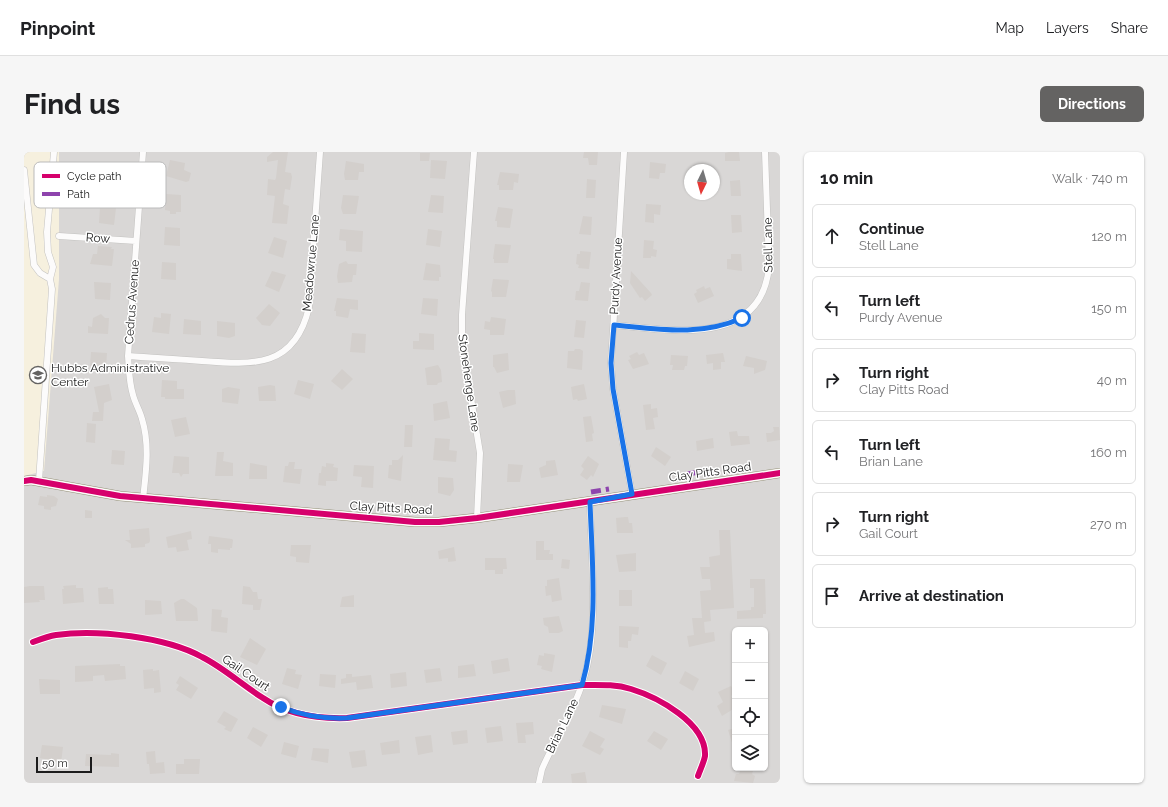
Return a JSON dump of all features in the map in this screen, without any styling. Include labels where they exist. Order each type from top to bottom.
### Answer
[{"type":"street","points":[[53,162],[54,152]]},
{"type":"street","name":"Cedrus Avenue","points":[[142,162],[143,152]]},
{"type":"street","name":"Meadowrue Lane","points":[[128,356],[236,364],[259,363],[288,349],[306,323],[309,307],[320,152]]},
{"type":"street","name":"Stonehenge Lane","points":[[474,152],[462,315],[462,343],[480,453],[477,518]]},
{"type":"street","name":"Purdy Avenue","points":[[624,152],[611,363],[613,389],[632,494]]},
{"type":"street","name":"Stell Lane","points":[[614,325],[687,330],[709,329],[727,325],[742,318],[752,308],[762,296],[768,282],[769,266],[765,152]]},
{"type":"street","points":[[24,170],[34,265],[40,273],[50,279]]},
{"type":"street","points":[[39,481],[52,289],[50,279],[53,267],[48,252],[47,232],[49,208]]},
{"type":"street","name":"Cedrus Avenue","points":[[139,208],[128,356],[129,375],[133,396],[142,418],[146,437],[146,467],[143,499]]},
{"type":"street","name":"Row","points":[[59,236],[136,241]]},
{"type":"street","name":"Clay Pitts Road","points":[[24,481],[39,481],[143,499],[415,522],[439,522],[590,502],[632,494],[780,473]]},
{"type":"street","name":"Brian Lane","points":[[539,783],[542,769],[547,757],[582,685],[591,645],[592,581],[590,502]]},
{"type":"street","name":"Gail Court","points":[[33,642],[56,635],[101,633],[163,642],[181,647],[202,657],[264,699],[301,715],[326,719],[347,718],[582,685],[612,685],[631,689],[654,698],[673,708],[690,723],[701,739],[705,756],[698,776]]},
{"type":"shaded area","points":[[24,152],[780,152],[780,783],[24,783]]},
{"type":"shaded area","name":"Hubbs Administrative Center","points":[[24,152],[59,152],[59,162],[34,162],[34,208],[59,208],[59,279],[44,471],[24,476]]},
{"type":"building","points":[[273,152],[288,152],[285,172],[291,173],[292,177],[290,190],[285,189],[283,204],[289,206],[287,224],[272,223],[275,196],[267,195],[268,179],[275,180],[278,160],[267,162],[267,157]]},
{"type":"building","points":[[584,152],[598,152],[597,165],[589,165],[588,158],[583,158]]},
{"type":"building","points":[[739,152],[740,161],[725,161],[725,153]]},
{"type":"building","points":[[420,153],[430,153],[429,161],[420,161]]},
{"type":"building","points":[[170,160],[185,163],[184,170],[191,173],[189,181],[186,182],[166,176]]},
{"type":"building","points":[[431,160],[447,161],[445,179],[430,178]]},
{"type":"building","points":[[346,161],[364,164],[364,172],[359,172],[358,180],[345,180],[344,174]]},
{"type":"building","points":[[650,162],[666,164],[665,173],[660,173],[659,179],[649,178]]},
{"type":"building","points":[[500,172],[519,174],[518,183],[514,182],[513,190],[499,190],[499,185],[497,185]]},
{"type":"building","points":[[587,179],[596,180],[595,198],[586,198]]},
{"type":"building","points":[[740,180],[741,196],[731,196],[730,181]]},
{"type":"building","points":[[166,194],[181,195],[181,212],[170,214],[170,211],[165,210]]},
{"type":"building","points":[[343,195],[359,196],[356,214],[343,214],[341,208]]},
{"type":"building","points":[[431,195],[444,196],[443,213],[428,212]]},
{"type":"building","points":[[646,204],[661,205],[660,215],[654,214],[654,223],[645,222]]},
{"type":"building","points":[[498,207],[513,209],[510,228],[497,227],[497,221],[495,221]]},
{"type":"building","points":[[100,208],[116,208],[114,225],[99,223]]},
{"type":"building","points":[[731,215],[741,215],[742,232],[732,233]]},
{"type":"building","points":[[583,216],[592,217],[591,235],[579,234]]},
{"type":"building","points":[[165,227],[180,228],[180,246],[164,245]]},
{"type":"building","points":[[340,229],[363,231],[362,252],[346,251],[346,241],[339,240]]},
{"type":"building","points":[[428,229],[442,231],[440,247],[426,245]]},
{"type":"building","points":[[274,237],[287,241],[283,258],[268,253]]},
{"type":"building","points":[[644,240],[654,241],[653,249],[657,250],[656,257],[651,256],[651,258],[643,258]]},
{"type":"building","points":[[495,244],[511,245],[508,263],[494,263],[493,259]]},
{"type":"building","points":[[98,246],[112,247],[111,249],[114,249],[112,266],[90,264],[93,254],[97,254]]},
{"type":"building","points":[[580,251],[591,252],[589,269],[578,268],[579,265],[576,264],[577,254],[580,254]]},
{"type":"building","points":[[731,254],[741,254],[742,271],[727,269],[727,259],[731,259]]},
{"type":"building","points":[[346,261],[348,264],[357,264],[356,275],[353,275],[352,282],[338,283],[337,276],[339,264]]},
{"type":"building","points":[[162,262],[176,263],[176,280],[161,279]]},
{"type":"building","points":[[426,263],[440,265],[441,277],[439,277],[439,281],[423,280]]},
{"type":"building","points":[[272,271],[286,275],[279,292],[265,286]]},
{"type":"building","points":[[631,271],[652,295],[645,301],[642,297],[640,298],[630,283]]},
{"type":"building","points":[[493,279],[509,280],[506,297],[492,297],[491,291]]},
{"type":"building","points":[[94,282],[111,283],[110,300],[95,299]]},
{"type":"building","points":[[581,282],[590,283],[588,301],[575,300],[576,291],[579,291]]},
{"type":"building","points":[[704,286],[705,289],[710,287],[714,296],[698,303],[694,294],[697,292],[696,290]]},
{"type":"building","points":[[337,298],[358,300],[358,310],[350,309],[348,318],[336,316],[336,311],[334,311]]},
{"type":"building","points":[[423,298],[438,299],[437,316],[421,314]]},
{"type":"building","points":[[269,304],[280,313],[270,326],[262,325],[256,318]]},
{"type":"building","points":[[161,313],[171,314],[169,334],[152,332],[154,317],[161,318]]},
{"type":"building","points":[[101,314],[105,318],[109,318],[108,334],[88,333],[88,326],[92,327],[93,318]]},
{"type":"building","points":[[491,317],[506,319],[504,335],[490,335],[490,330],[484,329],[485,321],[490,322]]},
{"type":"building","points":[[184,319],[201,321],[201,335],[183,334]]},
{"type":"building","points":[[576,320],[586,321],[584,338],[574,337]]},
{"type":"building","points":[[217,321],[235,323],[235,336],[229,338],[217,336]]},
{"type":"building","points":[[352,333],[366,334],[365,353],[350,352]]},
{"type":"building","points":[[419,333],[434,334],[434,350],[413,349],[413,341],[419,341]]},
{"type":"building","points":[[575,349],[580,349],[583,351],[582,370],[567,368],[568,351],[574,351]]},
{"type":"building","points":[[91,352],[107,353],[106,367],[90,366]]},
{"type":"building","points":[[637,352],[639,355],[644,353],[649,364],[633,369],[628,360],[631,359],[629,356]]},
{"type":"building","points":[[508,353],[509,370],[497,373],[493,367],[493,355]]},
{"type":"building","points":[[723,353],[725,362],[721,362],[721,369],[713,370],[713,363],[707,364],[706,355]]},
{"type":"building","points":[[671,355],[688,356],[687,366],[685,366],[684,370],[672,370],[673,365],[670,365]]},
{"type":"building","points":[[746,356],[767,361],[765,370],[754,374],[754,368],[743,366]]},
{"type":"building","points":[[438,365],[441,370],[442,382],[438,383],[437,385],[427,385],[425,368]]},
{"type":"building","points":[[342,369],[353,379],[342,390],[331,381]]},
{"type":"building","points":[[162,380],[177,381],[177,389],[184,389],[184,399],[165,399],[165,397],[161,397]]},
{"type":"building","points":[[298,380],[314,384],[310,399],[294,394]]},
{"type":"building","points":[[109,384],[112,400],[104,403],[103,421],[92,421],[93,412],[99,412],[94,387]]},
{"type":"building","points":[[584,384],[587,399],[578,401],[577,399],[573,400],[571,387]]},
{"type":"building","points":[[270,385],[275,386],[276,401],[259,401],[258,387]]},
{"type":"building","points":[[228,387],[240,389],[238,404],[222,402],[222,389]]},
{"type":"building","points":[[515,390],[516,404],[503,408],[499,392]]},
{"type":"building","points":[[447,401],[450,418],[434,421],[433,404]]},
{"type":"building","points":[[651,404],[651,409],[657,408],[658,417],[653,418],[655,429],[646,430],[643,405]]},
{"type":"building","points":[[591,416],[594,433],[592,434],[593,441],[586,442],[583,417]]},
{"type":"building","points":[[186,417],[190,434],[175,437],[171,420]]},
{"type":"building","points":[[87,423],[96,424],[95,443],[86,442]]},
{"type":"building","points":[[405,425],[413,425],[412,447],[404,447]]},
{"type":"building","points":[[773,427],[779,427],[780,440],[767,442],[766,433],[771,433],[774,431]]},
{"type":"building","points":[[737,431],[738,436],[749,436],[750,444],[731,446],[729,432]]},
{"type":"building","points":[[435,438],[450,439],[449,450],[457,451],[456,462],[433,460]]},
{"type":"building","points":[[713,438],[714,448],[697,451],[696,441]]},
{"type":"building","points":[[656,447],[671,457],[665,466],[651,456]]},
{"type":"building","points":[[112,450],[125,451],[124,465],[111,464]]},
{"type":"building","points":[[217,452],[224,452],[223,461],[233,463],[233,476],[215,476]]},
{"type":"building","points":[[403,455],[401,481],[388,478],[389,465],[392,465],[392,460],[398,460]]},
{"type":"building","points":[[174,456],[189,457],[189,474],[183,474],[181,477],[179,473],[172,473]]},
{"type":"building","points":[[588,456],[599,464],[593,477],[591,475],[587,480],[580,475],[584,469],[581,466]]},
{"type":"building","points":[[555,460],[558,475],[541,478],[539,468],[546,465],[546,461]]},
{"type":"building","points":[[289,462],[295,462],[294,469],[302,469],[300,484],[283,482],[285,466],[288,466]]},
{"type":"building","points":[[250,463],[267,466],[267,479],[249,479]]},
{"type":"building","points":[[326,463],[334,464],[333,467],[338,468],[337,481],[326,481],[326,486],[318,485],[319,473],[321,473],[322,466],[326,467]]},
{"type":"building","points":[[508,464],[523,465],[520,482],[507,482]]},
{"type":"building","points":[[354,465],[374,466],[373,488],[361,487],[362,477],[353,476]]},
{"type":"building","points":[[438,477],[453,478],[454,490],[450,496],[438,493]]},
{"type":"building","points":[[47,495],[54,496],[58,499],[56,506],[51,507],[51,510],[44,509],[44,506],[38,505],[40,496],[47,497]]},
{"type":"building","points":[[85,510],[92,511],[92,518],[85,518]]},
{"type":"building","points":[[628,517],[629,523],[632,523],[633,533],[617,533],[616,518]]},
{"type":"building","points":[[149,528],[149,543],[145,544],[145,547],[131,548],[131,544],[125,540],[130,540],[129,530]]},
{"type":"building","points":[[719,530],[730,530],[734,608],[710,610],[711,621],[704,622],[705,633],[714,632],[715,641],[689,647],[687,636],[694,635],[692,618],[702,618],[700,591],[711,590],[710,579],[702,579],[700,567],[710,567],[709,557],[720,555]]},
{"type":"building","points":[[191,531],[192,539],[187,540],[189,550],[177,552],[176,547],[168,548],[166,537]]},
{"type":"building","points":[[209,536],[232,539],[232,548],[230,548],[230,550],[218,549],[218,553],[211,552],[211,544],[208,544]]},
{"type":"building","points":[[536,541],[544,541],[544,550],[550,550],[549,554],[553,554],[553,560],[536,560]]},
{"type":"building","points":[[291,545],[311,545],[309,563],[296,562],[296,557],[290,556]]},
{"type":"building","points":[[454,547],[456,561],[448,562],[448,558],[439,559],[438,551]]},
{"type":"building","points":[[636,553],[636,571],[619,572],[616,555]]},
{"type":"building","points":[[485,558],[506,558],[507,569],[503,569],[503,574],[495,574],[495,570],[485,570]]},
{"type":"building","points":[[562,559],[570,560],[569,569],[561,568]]},
{"type":"building","points":[[559,578],[562,600],[552,602],[551,595],[546,596],[545,586],[547,586],[547,580]]},
{"type":"building","points":[[750,579],[765,579],[766,614],[763,614],[763,618],[737,619],[737,611],[751,610],[751,607],[754,607],[754,588],[750,588]]},
{"type":"building","points":[[76,585],[76,588],[83,588],[84,602],[63,604],[63,586]]},
{"type":"building","points":[[44,586],[45,600],[39,600],[40,602],[24,603],[24,587]]},
{"type":"building","points":[[243,586],[250,587],[253,592],[257,592],[258,599],[262,599],[260,610],[253,610],[253,605],[242,604]]},
{"type":"building","points":[[108,587],[108,589],[113,589],[114,604],[99,604],[98,588]]},
{"type":"building","points":[[619,590],[632,590],[632,606],[619,606]]},
{"type":"building","points":[[354,595],[354,607],[340,607],[342,597]]},
{"type":"building","points":[[184,599],[197,608],[198,621],[176,621],[174,603]]},
{"type":"building","points":[[145,600],[161,601],[162,614],[145,615]]},
{"type":"building","points":[[212,609],[222,610],[221,617],[228,618],[227,633],[211,631]]},
{"type":"building","points":[[559,616],[563,631],[559,633],[549,633],[548,627],[544,625],[543,618]]},
{"type":"building","points":[[619,626],[639,627],[638,635],[632,634],[631,641],[628,641],[628,648],[619,647]]},
{"type":"building","points":[[250,638],[266,649],[257,665],[240,657]]},
{"type":"building","points":[[544,653],[555,655],[552,672],[541,669],[542,666],[537,665],[539,655],[544,656]]},
{"type":"building","points":[[652,655],[667,663],[661,675],[646,666]]},
{"type":"building","points":[[508,658],[510,671],[493,674],[491,661]]},
{"type":"building","points":[[120,664],[120,666],[125,666],[126,679],[105,681],[104,675],[93,676],[93,681],[75,682],[75,666]]},
{"type":"building","points":[[474,664],[476,676],[458,678],[458,666]]},
{"type":"building","points":[[287,668],[296,670],[295,674],[302,675],[298,689],[282,684]]},
{"type":"building","points":[[440,668],[442,681],[426,683],[424,670]]},
{"type":"building","points":[[153,669],[153,671],[159,670],[161,692],[154,693],[154,688],[144,689],[143,670]]},
{"type":"building","points":[[685,671],[699,679],[693,691],[679,683]]},
{"type":"building","points":[[406,672],[407,686],[391,688],[390,674]]},
{"type":"building","points":[[320,674],[336,675],[335,688],[319,686]]},
{"type":"building","points":[[346,674],[352,674],[352,677],[371,675],[373,688],[357,690],[356,682],[341,684],[341,679],[346,678]]},
{"type":"building","points":[[180,676],[198,688],[191,699],[176,690],[179,685],[176,683]]},
{"type":"building","points":[[39,679],[60,680],[60,694],[40,694]]},
{"type":"building","points":[[731,686],[732,688],[732,710],[722,716],[717,706],[723,702],[718,692]]},
{"type":"building","points":[[602,705],[626,709],[622,724],[599,717]]},
{"type":"building","points":[[224,711],[238,719],[231,732],[224,729],[226,727],[217,722]]},
{"type":"building","points":[[533,722],[534,734],[525,735],[526,743],[518,743],[516,723]]},
{"type":"building","points":[[501,726],[503,741],[487,743],[485,728]]},
{"type":"building","points":[[253,727],[268,735],[261,747],[247,738]]},
{"type":"building","points":[[732,729],[732,743],[728,730]]},
{"type":"building","points":[[467,730],[468,743],[453,745],[451,732]]},
{"type":"building","points":[[590,731],[605,739],[600,747],[604,749],[600,755],[582,746]]},
{"type":"building","points":[[654,731],[668,739],[661,750],[647,741]]},
{"type":"building","points":[[431,735],[433,752],[418,755],[415,737]]},
{"type":"building","points":[[399,740],[400,753],[382,755],[380,743]]},
{"type":"building","points":[[284,742],[299,746],[296,758],[281,754]]},
{"type":"building","points":[[42,745],[63,747],[61,763],[40,758]]},
{"type":"building","points":[[313,748],[329,749],[328,763],[311,760]]},
{"type":"building","points":[[365,750],[367,766],[352,768],[349,752]]},
{"type":"building","points":[[155,751],[156,763],[164,762],[165,773],[150,774],[146,752]]},
{"type":"building","points":[[111,753],[119,754],[119,767],[85,766],[86,754],[111,755]]},
{"type":"building","points":[[184,759],[200,759],[199,774],[176,774],[176,764],[184,764]]},
{"type":"building","points":[[740,771],[753,771],[752,774],[755,776],[753,783],[734,781],[736,774],[739,774]]},
{"type":"building","points":[[585,772],[587,783],[572,783],[571,774]]},
{"type":"marked path","points":[[687,474],[701,472]]},
{"type":"marked path","points":[[591,492],[609,489]]},
{"type":"cycle path","points":[[24,481],[31,480],[120,496],[415,522],[439,522],[477,518],[780,473]]},
{"type":"cycle path","points":[[33,642],[56,635],[91,633],[131,636],[170,644],[210,661],[273,704],[303,715],[325,718],[347,718],[582,685],[625,687],[654,698],[678,713],[689,722],[698,733],[703,744],[705,756],[698,776]]},
{"type":"place","name":"Hubbs Administrative Center","points":[[38,375]]},
{"type":"route","points":[[281,707],[301,715],[326,719],[347,718],[582,685],[591,645],[592,581],[590,502],[632,494],[613,389],[611,363],[614,325],[694,330],[709,329],[727,325],[742,318]]}]
